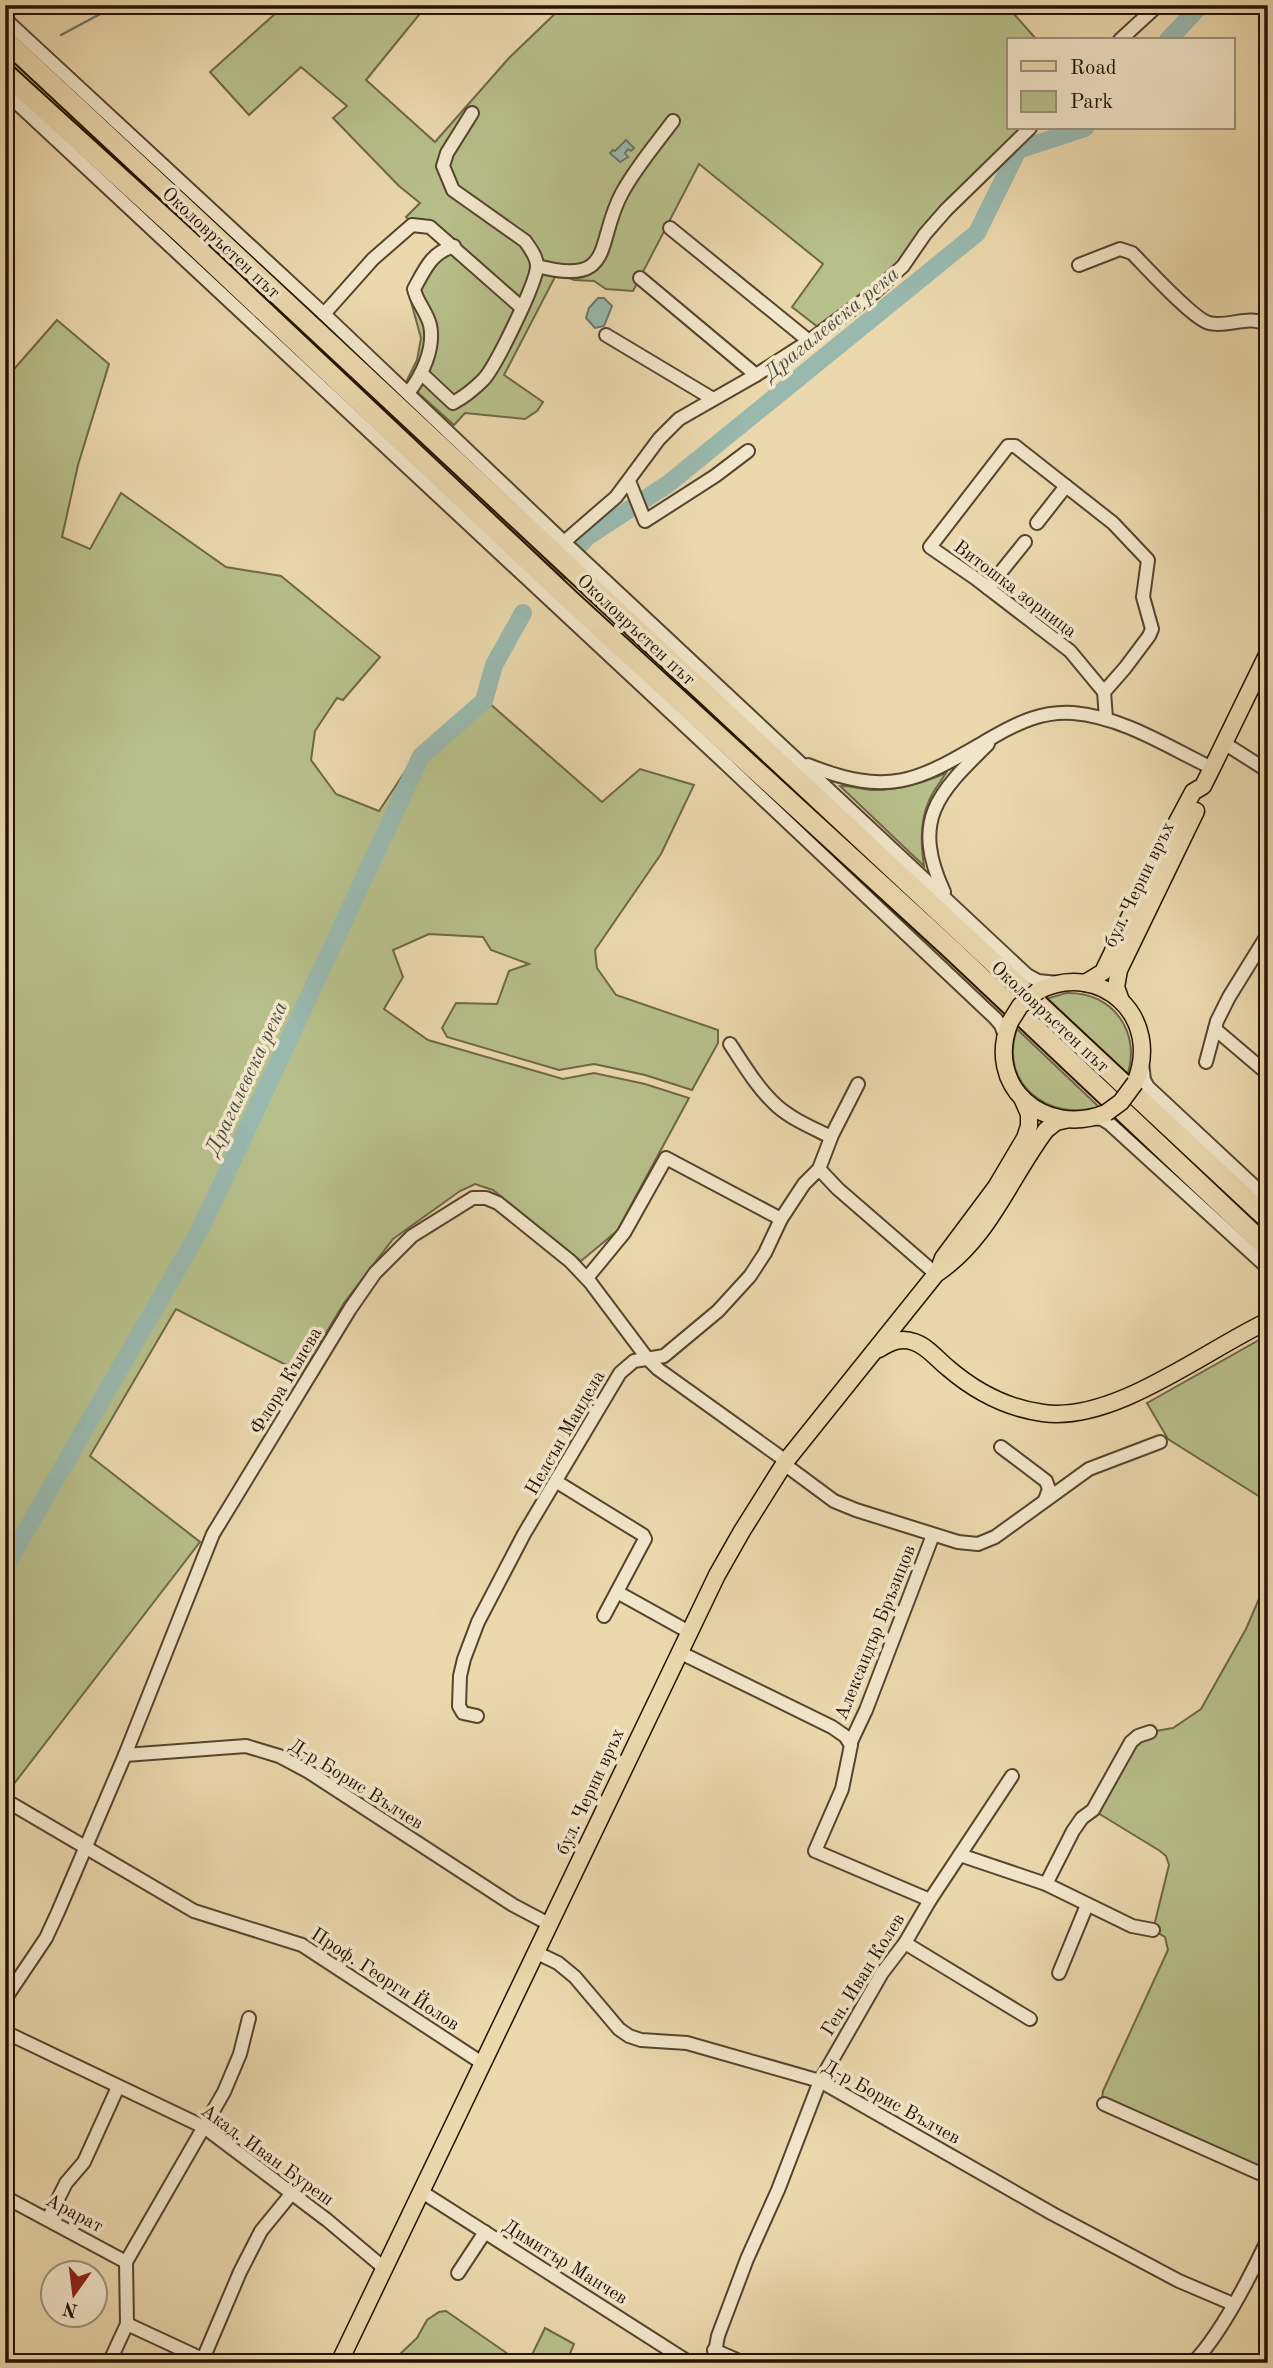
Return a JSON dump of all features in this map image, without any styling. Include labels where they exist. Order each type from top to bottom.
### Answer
[{"type":"highway","name":"Околовръстен път","points":[[5,40],[1268,1219]]},
{"type":"highway","name":"Околовръстен път","points":[[5,73],[184,236],[572,602],[960,958],[1268,1248]]},
{"type":"highway","points":[[489,492],[564,542]]},
{"type":"highway","points":[[572,602],[614,659]]},
{"type":"highway","points":[[673,645],[715,701]]},
{"type":"highway","points":[[639,682],[695,715]]},
{"type":"main road","name":"бул. Черни връх","points":[[1121,1001],[1116,987],[1119,970],[1203,797],[1203,786],[1268,653]]},
{"type":"main road","name":"бул. Черни връх","points":[[1085,983],[1096,979],[1102,972],[1193,792],[1203,786]]},
{"type":"main road","points":[[1058,983],[1085,983],[1102,988],[1121,1001],[1131,1012],[1139,1028],[1143,1044],[1142,1063],[1135,1083],[1121,1102],[1099,1116],[1065,1120],[1040,1112],[1014,1088],[1006,1069],[1004,1052],[1007,1029],[1020,1006],[1038,991],[1058,983]]},
{"type":"main road","name":"бул. Черни връх","points":[[340,2363],[679,1651],[742,1531],[785,1463],[936,1274],[943,1258],[989,1197],[1025,1138],[1029,1126],[1029,1114],[1022,1098]]},
{"type":"main road","name":"бул. Черни връх","points":[[936,1274],[951,1264],[986,1225],[1046,1130],[1056,1122],[1065,1120]]},
{"type":"main road","points":[[872,1355],[895,1341],[911,1341],[922,1346],[974,1388],[998,1401],[1046,1413],[1077,1413],[1123,1400],[1237,1335],[1268,1321]]},
{"type":"street","points":[[1122,38],[1152,7]]},
{"type":"street","name":"Околовръстен път","points":[[5,19],[324,314],[673,645],[1031,978],[1058,983]]},
{"type":"street","name":"Околовръстен път","points":[[5,92],[1007,1029]]},
{"type":"street","points":[[421,373],[453,403],[468,395],[483,380],[508,339],[537,266],[525,241],[453,190],[443,166],[447,153],[472,113]]},
{"type":"street","points":[[537,266],[562,272],[576,272],[589,268],[603,254],[622,192],[673,121]]},
{"type":"street","points":[[564,542],[616,497],[659,439],[679,419],[756,375],[855,310],[903,266],[925,234],[946,211],[1028,130]]},
{"type":"street","points":[[324,314],[373,259],[412,225],[430,227],[522,308]]},
{"type":"street","points":[[670,228],[809,341]]},
{"type":"street","points":[[408,393],[421,373],[431,340],[430,325],[414,289],[431,258],[440,250],[454,246]]},
{"type":"street","points":[[1079,265],[1120,249],[1132,253],[1204,321],[1220,324],[1253,320],[1268,326]]},
{"type":"street","points":[[640,278],[756,375]]},
{"type":"street","points":[[606,335],[713,399]]},
{"type":"street","name":"Витошка зорница","points":[[1066,486],[1015,446],[1008,446],[930,547],[1070,651],[1104,692]]},
{"type":"street","points":[[629,481],[645,521],[748,451]]},
{"type":"street","points":[[1037,523],[1066,486],[1114,523],[1145,556],[1148,567],[1143,597],[1152,629],[1104,692],[1106,718]]},
{"type":"street","points":[[988,588],[1025,541]]},
{"type":"street","points":[[801,762],[858,780],[899,781],[935,770],[1018,722],[1036,716],[1071,713],[1106,718],[1212,768]]},
{"type":"street","points":[[947,899],[932,863],[930,851],[933,817],[946,786],[1001,732]]},
{"type":"street","points":[[1224,743],[1268,771]]},
{"type":"street","points":[[1206,1062],[1229,997],[1268,934]]},
{"type":"street","points":[[1216,1029],[1268,1074]]},
{"type":"street","points":[[730,1044],[764,1093],[778,1107],[831,1137]]},
{"type":"street","name":"Околовръстен път","points":[[1142,1063],[1144,1080],[1148,1087],[1268,1199]]},
{"type":"street","name":"Нелсън Мандела","points":[[477,1716],[460,1711],[460,1676],[473,1633],[524,1534],[620,1373],[634,1361],[664,1356],[725,1304],[765,1254],[782,1219],[807,1179],[819,1169],[831,1137],[858,1084]]},
{"type":"street","points":[[1099,1116],[1268,1268]]},
{"type":"street","points":[[587,1278],[624,1233],[666,1158],[782,1219]]},
{"type":"street","points":[[819,1169],[838,1189],[936,1274]]},
{"type":"street","name":"Флора Кънева","points":[[5,1999],[46,1938],[125,1755],[213,1534],[350,1309],[375,1273],[412,1236],[472,1198],[482,1197],[498,1203],[570,1261],[587,1278],[647,1358],[822,1493],[845,1506],[958,1542],[986,1542],[1089,1469],[1160,1442]]},
{"type":"street","points":[[1001,1447],[1046,1482],[1049,1489],[1045,1500]]},
{"type":"street","points":[[557,1482],[643,1535],[645,1539],[604,1616]]},
{"type":"street","name":"Александър Бръзицов","points":[[930,1900],[815,1851],[845,1780],[850,1744],[866,1710],[933,1535]]},
{"type":"street","points":[[617,1592],[689,1632]]},
{"type":"street","name":"Александър Бръзицов","points":[[679,1651],[832,1727],[845,1736],[850,1744]]},
{"type":"street","points":[[1046,1884],[1073,1831],[1082,1818],[1093,1810],[1131,1742],[1150,1732]]},
{"type":"street","name":"Д-р Борис Вълчев","points":[[125,1755],[246,1746],[279,1756],[309,1772],[513,1905],[549,1924]]},
{"type":"street","name":"Ген. Иван Колев","points":[[714,2357],[747,2259],[778,2190],[820,2081],[882,1973],[905,1942],[1012,1776]]},
{"type":"street","name":"Проф. Георги Йолов","points":[[5,1800],[194,1911],[302,1945],[482,2063]]},
{"type":"street","points":[[960,1855],[1046,1884],[1132,1926],[1153,1930]]},
{"type":"street","points":[[1059,1973],[1087,1905]]},
{"type":"street","points":[[905,1942],[1031,2019]]},
{"type":"street","name":"Д-р Борис Вълчев","points":[[536,1952],[558,1963],[575,1977],[619,2029],[629,2036],[641,2040],[687,2043],[820,2081],[1053,2214],[1179,2281],[1233,2304]]},
{"type":"street","points":[[109,2363],[127,2324],[127,2262],[224,2092],[240,2054],[249,2018]]},
{"type":"street","name":"Акад. Иван Буреш","points":[[5,2032],[204,2127],[292,2193],[384,2268]]},
{"type":"street","points":[[48,2218],[66,2183],[84,2162],[118,2087]]},
{"type":"street","points":[[1104,2104],[1268,2177]]},
{"type":"street","name":"Димитър Манчев","points":[[422,2192],[690,2363]]},
{"type":"street","points":[[127,2324],[207,2361],[240,2272],[261,2231],[292,2193]]},
{"type":"street","name":"Арарат","points":[[5,2197],[127,2262]]},
{"type":"street","points":[[458,2273],[485,2232]]},
{"type":"street","points":[[1193,2363],[1211,2342],[1252,2274],[1268,2239]]},
{"type":"street","points":[[714,2357],[744,2363]]},
{"type":"green space","points":[[285,5],[427,5],[366,80],[435,142],[509,58],[564,5],[1006,5],[1035,38],[1007,38],[1007,130],[1028,130],[903,266],[823,331],[792,307],[823,264],[699,164],[633,291],[606,289],[594,281],[574,280],[557,273],[504,375],[543,402],[537,411],[525,419],[465,413],[454,425],[406,382],[417,360],[421,338],[410,298],[412,287],[441,243],[406,217],[420,203],[399,186],[333,118],[347,106],[301,67],[249,115],[210,72]]},
{"type":"green space","points":[[5,53],[567,576],[564,579],[5,59]]},
{"type":"green space","points":[[114,124],[408,397],[450,443],[149,161]]},
{"type":"green space","points":[[57,320],[109,364],[78,465],[62,537],[90,549],[121,493],[226,567],[281,576],[380,657],[343,700],[337,698],[315,731],[311,760],[336,794],[379,811],[422,746],[480,695],[602,802],[640,769],[694,785],[661,854],[595,950],[597,968],[616,995],[718,1030],[718,1043],[692,1090],[645,1075],[594,1064],[559,1070],[447,1037],[442,1028],[456,1003],[497,1004],[509,971],[529,964],[491,950],[483,937],[429,934],[393,950],[403,977],[384,1009],[428,1040],[563,1079],[594,1073],[645,1084],[689,1098],[617,1231],[581,1261],[493,1190],[475,1184],[460,1191],[393,1239],[344,1303],[302,1373],[176,1309],[90,1456],[200,1542],[10,1789],[5,1786],[5,371],[15,368]]},
{"type":"green space","points":[[946,773],[926,809],[922,837],[924,866],[840,786],[871,790],[900,788]]},
{"type":"green space","points":[[1066,993],[1097,999],[1119,1017],[1130,1044],[1131,1060],[1127,1076],[1046,999]]},
{"type":"green space","points":[[1017,1029],[1099,1107],[1062,1109],[1032,1094],[1021,1082],[1015,1066],[1013,1049]]},
{"type":"green space","points":[[1268,1335],[1268,1502],[1168,1439],[1147,1403]]},
{"type":"green space","points":[[1268,1578],[1268,2177],[1102,2100],[1103,2091],[1168,1950],[1165,1937],[1153,1930],[1169,1865],[1166,1856],[1160,1851],[1093,1810],[1117,1764],[1150,1732],[1173,1728],[1201,1709],[1246,1629]]},
{"type":"green space","points":[[446,2311],[521,2363],[397,2363],[398,2356],[417,2338],[427,2320]]},
{"type":"green space","points":[[545,2328],[574,2344],[566,2363],[528,2363]]},
{"type":"water","points":[[626,140],[634,148],[631,151],[628,149],[625,153],[628,157],[620,162],[610,153]]},
{"type":"water","points":[[598,298],[604,298],[612,306],[604,326],[595,328],[586,318],[589,308]]},
{"type":"waterway","points":[[61,35],[117,5]]},
{"type":"waterway","name":"Драгалевска река","points":[[1170,38],[1201,5]]},
{"type":"waterway","name":"Драгалевска река","points":[[581,544],[587,537],[668,484],[977,233],[1018,150],[1079,130]]},
{"type":"waterway","name":"Драгалевска река","points":[[5,1567],[200,1230],[421,756],[484,701],[494,665],[523,613]]}]
